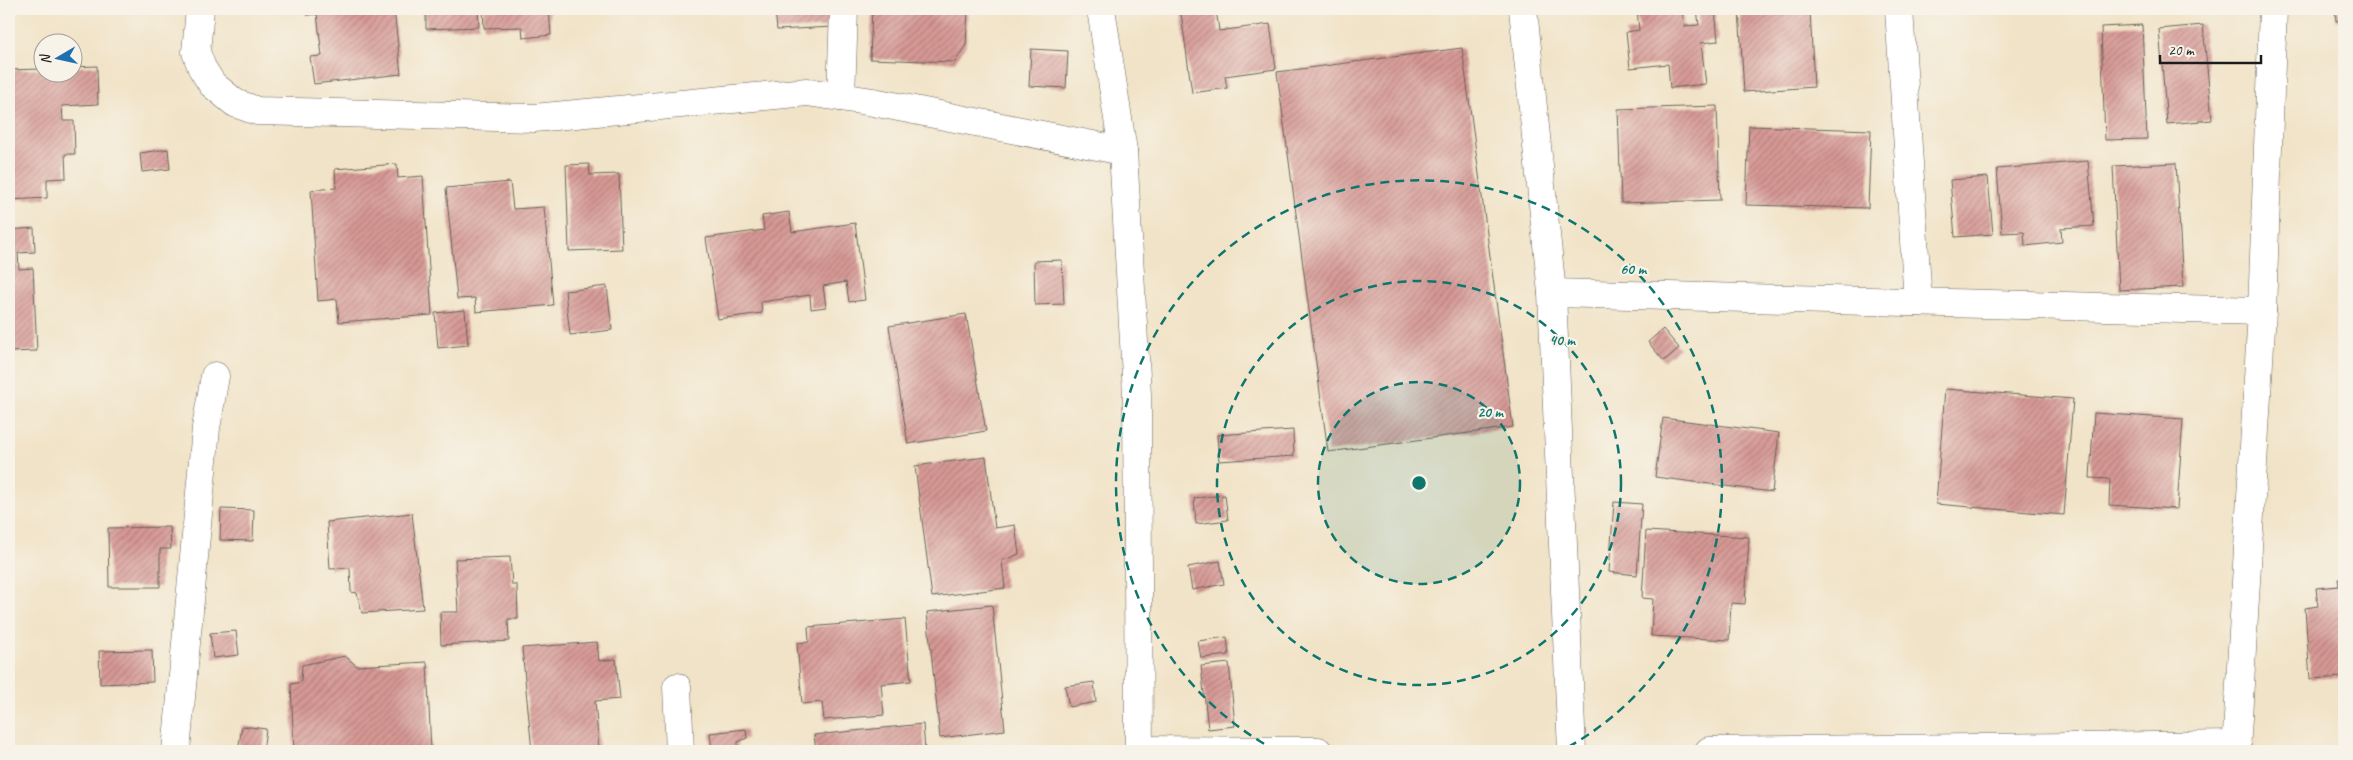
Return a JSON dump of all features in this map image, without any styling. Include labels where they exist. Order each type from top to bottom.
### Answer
[{"type":"street","points":[[200,9],[196,52],[202,68],[212,84],[234,102],[257,111],[534,118],[807,92],[1123,151]]},
{"type":"street","points":[[841,97],[844,9]]},
{"type":"street","points":[[1101,9],[1123,151],[1137,394],[1139,751],[1318,751]]},
{"type":"street","points":[[1523,9],[1552,293],[1572,751]]},
{"type":"street","points":[[1899,9],[1918,302]]},
{"type":"street","points":[[1709,751],[2236,748],[2262,311],[2273,9]]},
{"type":"street","points":[[1552,293],[2262,311]]},
{"type":"street","points":[[176,751],[206,428],[215,376]]},
{"type":"street","points":[[677,687],[680,751]]},
{"type":"building","points":[[306,9],[394,9],[401,74],[314,84],[310,57],[322,56],[317,14],[307,15]]},
{"type":"building","points":[[426,9],[478,9],[479,27],[426,29]]},
{"type":"building","points":[[483,9],[549,9],[551,35],[523,38],[522,27],[484,28]]},
{"type":"building","points":[[775,9],[842,9],[833,27],[777,30]]},
{"type":"building","points":[[872,9],[968,9],[966,45],[955,62],[870,59]]},
{"type":"building","points":[[1216,9],[1219,31],[1270,24],[1276,69],[1225,76],[1227,88],[1192,93],[1181,13]]},
{"type":"building","points":[[1637,9],[1682,9],[1684,26],[1699,25],[1697,9],[1715,9],[1718,41],[1701,43],[1706,84],[1670,88],[1668,64],[1630,68],[1626,32],[1639,30]]},
{"type":"building","points":[[1739,9],[1810,9],[1814,87],[1744,92]]},
{"type":"building","points":[[1987,9],[2013,9],[2013,10],[1988,12]]},
{"type":"building","points":[[2335,9],[2344,9],[2344,20],[2336,21]]},
{"type":"building","points":[[2142,25],[2147,139],[2105,140],[2101,27]]},
{"type":"building","points":[[2203,25],[2212,120],[2167,124],[2159,29]]},
{"type":"building","points":[[1462,48],[1513,427],[1328,452],[1277,72]]},
{"type":"building","points":[[1031,49],[1068,51],[1066,88],[1029,86]]},
{"type":"building","points":[[97,66],[98,104],[62,106],[63,121],[74,121],[75,154],[65,154],[66,178],[47,179],[47,198],[9,200],[9,70],[32,69],[32,82],[82,82],[82,67]]},
{"type":"building","points":[[1717,106],[1720,200],[1621,203],[1618,109]]},
{"type":"building","points":[[1749,126],[1871,130],[1868,208],[1746,205]]},
{"type":"building","points":[[168,149],[170,169],[142,172],[140,153]]},
{"type":"building","points":[[2088,161],[2094,226],[2061,228],[2062,242],[2025,246],[2024,232],[2002,233],[1997,169]]},
{"type":"building","points":[[2176,163],[2183,287],[2119,290],[2113,166]]},
{"type":"building","points":[[397,164],[398,178],[423,176],[432,315],[339,322],[337,299],[318,301],[311,190],[336,188],[335,169]]},
{"type":"building","points":[[589,164],[590,175],[619,174],[622,249],[569,251],[566,165]]},
{"type":"building","points":[[1988,177],[1993,234],[1955,237],[1950,180]]},
{"type":"building","points":[[510,182],[513,209],[544,207],[553,305],[476,312],[475,298],[457,299],[446,188]]},
{"type":"building","points":[[789,212],[792,232],[855,223],[865,300],[849,302],[846,282],[823,286],[826,307],[811,309],[810,295],[761,302],[762,313],[718,319],[706,238],[764,230],[762,216]]},
{"type":"building","points":[[34,228],[35,252],[18,253],[19,269],[33,268],[37,351],[9,352],[9,230]]},
{"type":"building","points":[[1062,260],[1064,304],[1035,305],[1034,261]]},
{"type":"building","points":[[607,286],[612,330],[570,335],[565,291]]},
{"type":"building","points":[[465,310],[468,345],[438,348],[435,313]]},
{"type":"building","points":[[966,314],[986,431],[908,444],[889,326]]},
{"type":"building","points":[[1663,329],[1679,348],[1664,361],[1648,342]]},
{"type":"building","points":[[1945,389],[2073,399],[2064,515],[1936,504]]},
{"type":"building","points":[[2094,413],[2183,419],[2177,509],[2109,505],[2110,479],[2090,478]]},
{"type":"building","points":[[1663,418],[1779,433],[1772,492],[1655,477]]},
{"type":"building","points":[[1293,430],[1294,456],[1219,461],[1217,435]]},
{"type":"building","points":[[986,457],[995,528],[1015,525],[1019,554],[1002,561],[1005,588],[932,597],[915,466]]},
{"type":"building","points":[[1225,495],[1228,520],[1196,524],[1194,498]]},
{"type":"building","points":[[1614,502],[1642,504],[1637,575],[1609,572]]},
{"type":"building","points":[[221,509],[254,510],[253,541],[220,540]]},
{"type":"building","points":[[412,513],[423,609],[362,613],[357,593],[351,592],[350,568],[330,569],[327,522]]},
{"type":"building","points":[[170,527],[171,549],[160,549],[160,587],[109,587],[108,528]]},
{"type":"building","points":[[1646,531],[1749,537],[1745,604],[1731,603],[1729,640],[1651,636],[1653,599],[1642,598]]},
{"type":"building","points":[[510,557],[512,585],[517,585],[518,619],[508,619],[509,641],[441,645],[440,612],[458,612],[455,559]]},
{"type":"building","points":[[1220,561],[1224,584],[1192,590],[1188,567]]},
{"type":"building","points":[[2344,578],[2344,677],[2310,679],[2305,608],[2318,606],[2316,588],[2339,586],[2338,579]]},
{"type":"building","points":[[992,605],[1005,730],[940,738],[927,612]]},
{"type":"building","points":[[905,619],[911,681],[881,684],[884,715],[824,720],[822,702],[802,704],[797,643],[809,642],[808,627]]},
{"type":"building","points":[[236,631],[239,655],[213,658],[210,633]]},
{"type":"building","points":[[1227,637],[1229,655],[1201,658],[1198,641]]},
{"type":"building","points":[[597,642],[599,661],[616,659],[620,699],[595,701],[599,750],[532,751],[522,648]]},
{"type":"building","points":[[152,650],[153,682],[100,684],[99,651]]},
{"type":"building","points":[[345,656],[357,666],[427,662],[431,751],[294,751],[291,684],[301,682],[302,665]]},
{"type":"building","points":[[1229,663],[1235,726],[1208,729],[1201,666]]},
{"type":"building","points":[[1094,682],[1096,702],[1069,707],[1065,686]]},
{"type":"building","points":[[923,724],[925,751],[816,751],[814,735]]},
{"type":"building","points":[[242,726],[266,729],[263,751],[238,751]]},
{"type":"building","points":[[746,729],[747,738],[738,742],[738,751],[712,751],[710,733]]}]
